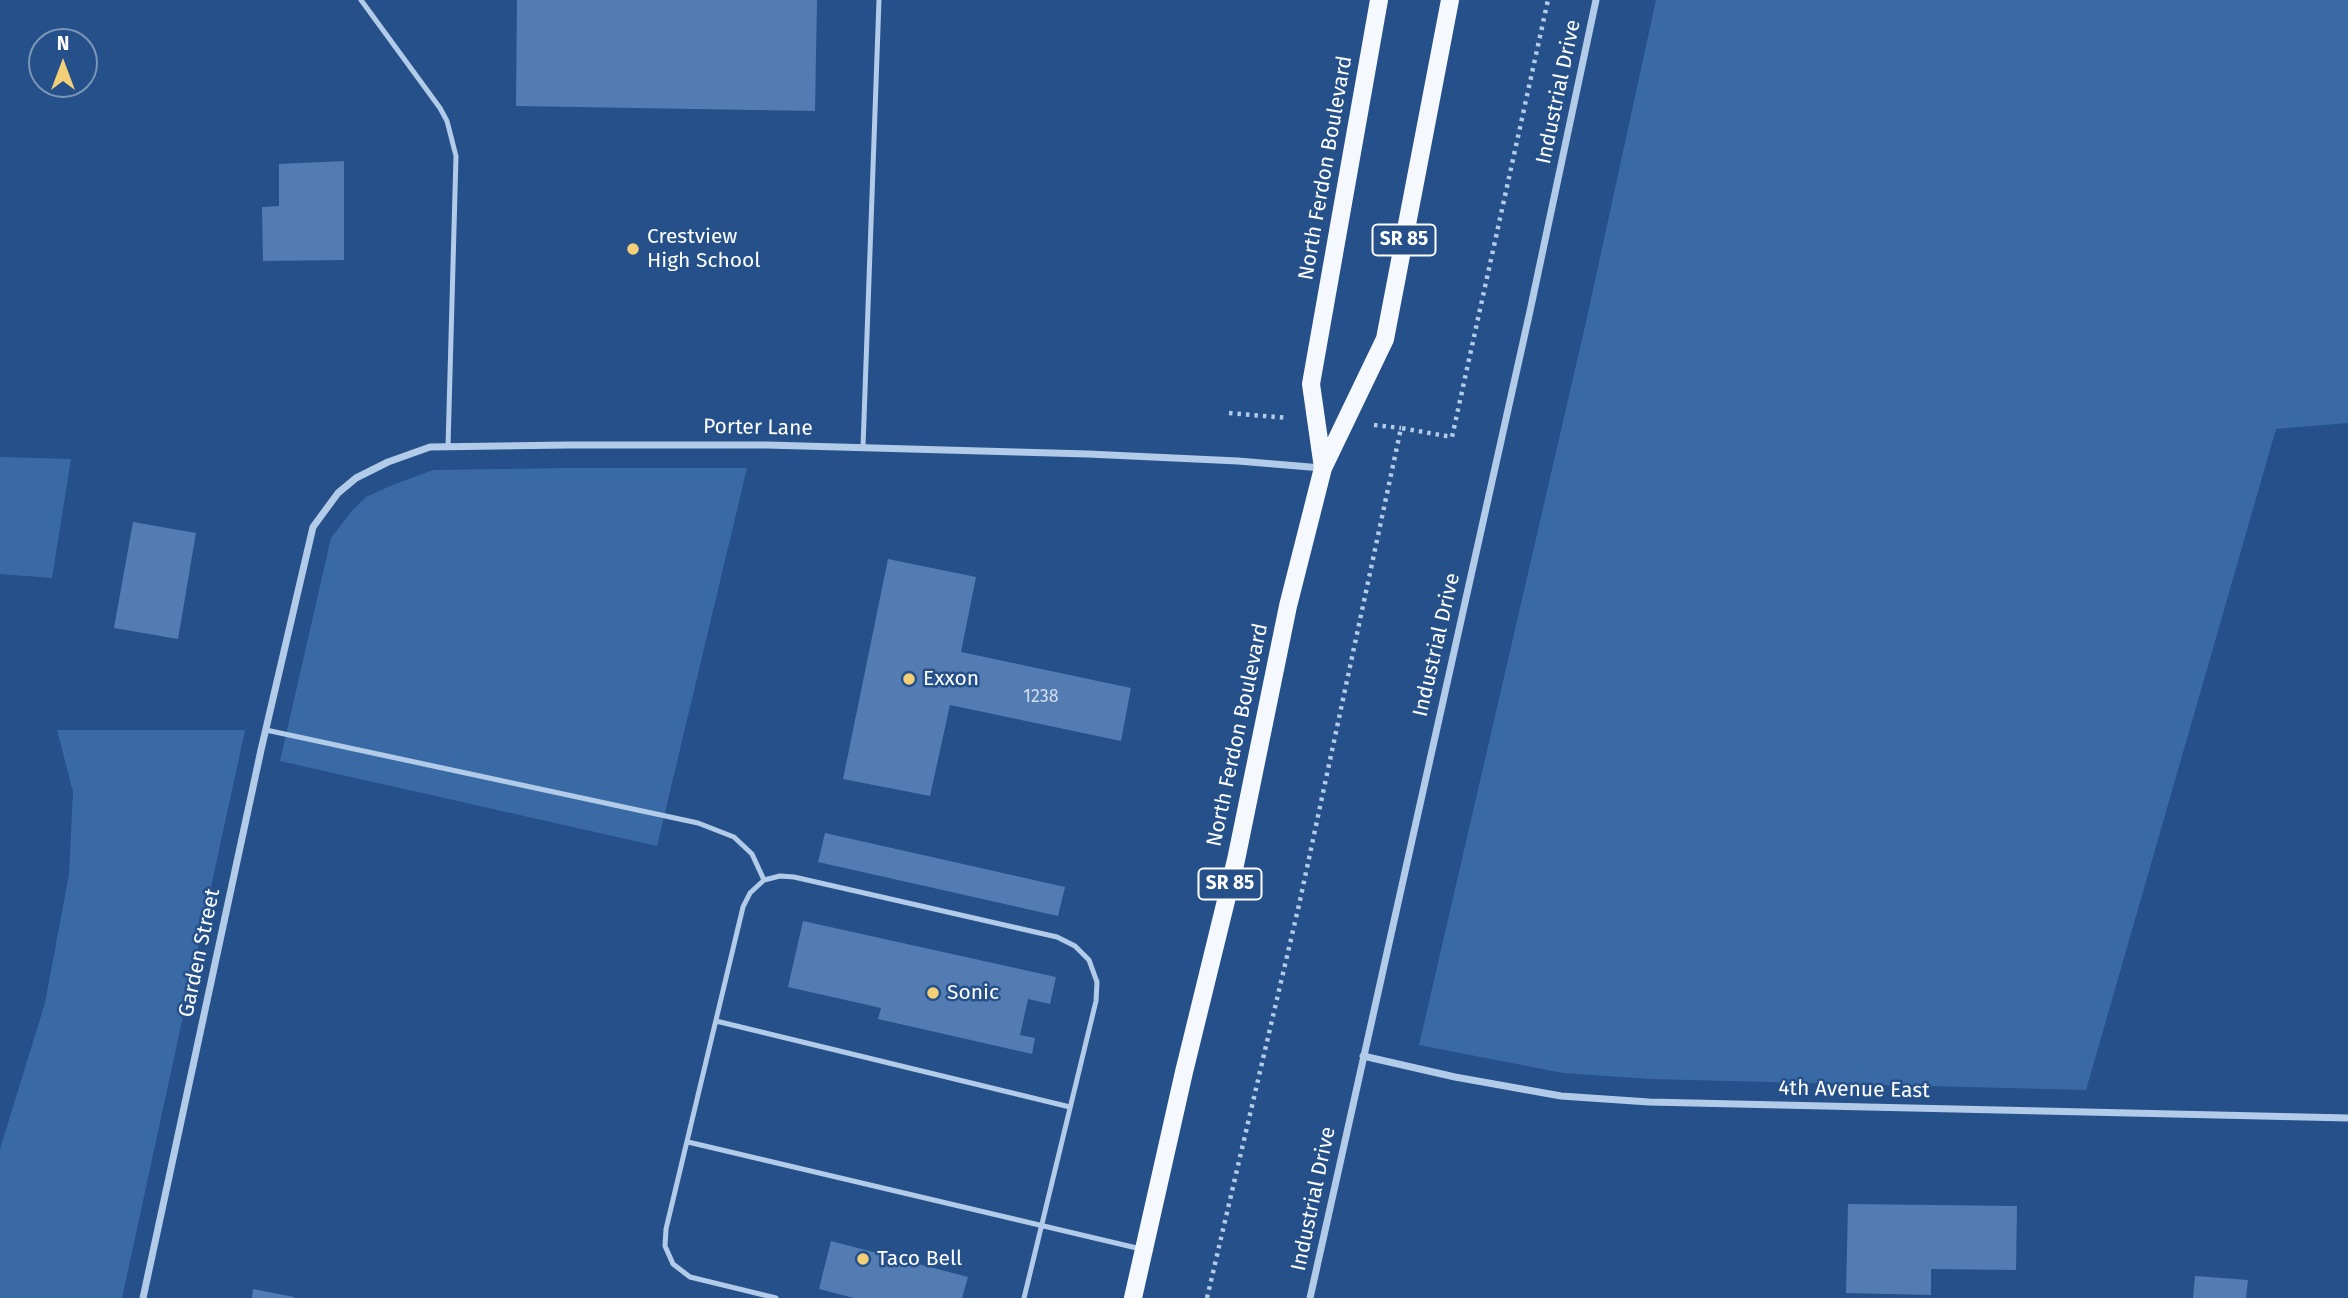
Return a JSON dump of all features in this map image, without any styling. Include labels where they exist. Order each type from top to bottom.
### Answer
[{"type":"main road","name":"North Ferdon Boulevard","points":[[1323,468],[1311,384],[1379,0]]},
{"type":"main road","name":"North Ferdon Boulevard","points":[[1133,1298],[1236,860],[1287,606],[1323,468],[1385,339],[1450,0]]},
{"type":"street","name":"Industrial Drive","points":[[1310,1298],[1530,311],[1596,0]]},
{"type":"street","name":"Porter Lane","points":[[292,616],[313,527],[338,494],[356,478],[388,462],[430,447],[863,447],[1238,460],[1323,468]]},
{"type":"street","name":"Garden Street","points":[[143,1298],[292,616]]},
{"type":"street","name":"4th Avenue East","points":[[1363,1056],[1455,1077],[1561,1096],[1649,1102],[2348,1118]]},
{"type":"lane","points":[[361,0],[440,108],[447,121],[456,156],[448,447]]},
{"type":"lane","points":[[863,447],[879,0]]},
{"type":"lane","points":[[266,730],[698,823],[734,837],[752,854],[764,880]]},
{"type":"lane","points":[[776,1298],[690,1278],[673,1264],[665,1246],[666,1229],[743,907],[750,893],[764,880],[780,876],[1057,937],[1075,946],[1089,960],[1097,982],[1096,1001],[1024,1298]]},
{"type":"lane","points":[[716,1021],[1070,1107]]},
{"type":"lane","points":[[688,1142],[1144,1250]]},
{"type":"path","points":[[1207,1298],[1300,905],[1401,428],[1452,437],[1548,0]]},
{"type":"shaded area","points":[[1656,0],[2348,0],[2348,423],[2276,429],[2086,1090],[1650,1079],[1563,1073],[1419,1045],[1586,322]]},
{"type":"shaded area","points":[[0,457],[71,459],[52,578],[0,574]]},
{"type":"shaded area","points":[[747,468],[657,846],[280,761],[331,538],[352,511],[366,497],[433,470]]},
{"type":"shaded area","points":[[57,730],[245,730],[122,1298],[0,1298],[0,1149],[45,1003],[69,874],[73,792]]},
{"type":"building","points":[[517,0],[817,0],[815,111],[516,106]]},
{"type":"building","points":[[344,161],[344,260],[263,261],[262,207],[279,206],[279,164]]},
{"type":"building","points":[[133,522],[196,533],[178,639],[114,628]]},
{"type":"building","name":"Exxon","points":[[888,559],[976,577],[961,652],[1131,688],[1121,741],[950,705],[930,796],[843,779]]},
{"type":"building","points":[[825,833],[1065,887],[1058,916],[818,862]]},
{"type":"building","name":"Sonic","points":[[803,921],[1056,977],[1050,1004],[1028,999],[1020,1035],[1035,1038],[1032,1054],[878,1019],[881,1008],[788,987]]},
{"type":"building","points":[[1848,1204],[2017,1206],[2016,1270],[1931,1269],[1931,1295],[1846,1293]]},
{"type":"building","name":"Taco Bell","points":[[831,1241],[968,1277],[962,1298],[854,1298],[819,1289]]},
{"type":"building","points":[[2195,1276],[2248,1280],[2246,1298],[2193,1298]]},
{"type":"building","points":[[253,1289],[294,1297],[294,1298],[252,1298]]},
{"type":"place","name":"Crestview High School","points":[[633,249]]},
{"type":"place","name":"Exxon","points":[[909,679]]},
{"type":"place","name":"Sonic","points":[[933,993]]},
{"type":"place","name":"Taco Bell","points":[[863,1259]]}]
